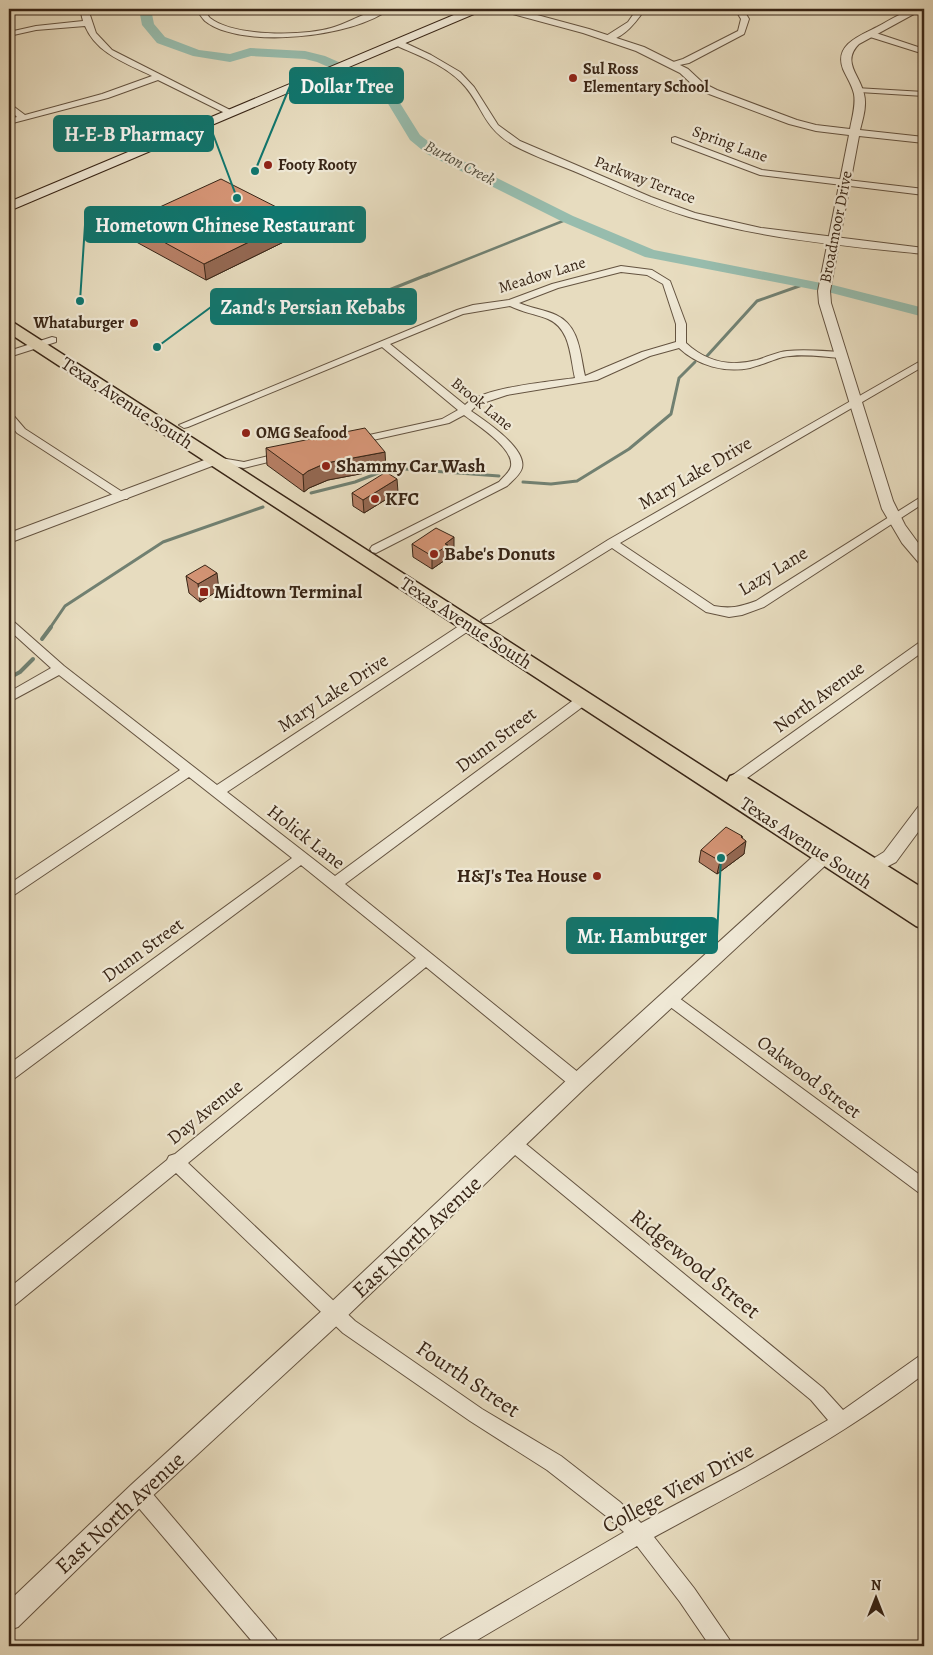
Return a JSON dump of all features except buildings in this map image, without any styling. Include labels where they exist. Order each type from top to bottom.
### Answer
[{"type":"main road","points":[[347,62],[462,9]]},
{"type":"main road","points":[[9,208],[331,68],[398,44],[477,9]]},
{"type":"main road","points":[[9,199],[229,112]]},
{"type":"main road","name":"Texas Avenue South","points":[[9,313],[44,342],[215,460],[478,623],[584,699],[924,920]]},
{"type":"main road","name":"Texas Avenue South","points":[[9,326],[44,342],[184,426],[376,549],[477,624],[562,676],[576,678],[924,900]]},
{"type":"street","points":[[84,9],[87,23],[96,42],[109,52],[229,112]]},
{"type":"street","points":[[200,9],[206,20],[220,28],[248,33],[288,34],[323,32],[336,29],[385,9]]},
{"type":"street","points":[[504,9],[609,38],[657,56],[684,71],[699,85],[756,110],[793,122],[854,132],[924,140]]},
{"type":"street","points":[[609,38],[632,24],[641,9]]},
{"type":"street","points":[[673,65],[686,61],[742,32],[744,19],[739,9]]},
{"type":"street","name":"Broadmoor Drive","points":[[918,9],[852,45],[844,55],[845,62],[859,90],[860,104],[824,297],[840,355],[892,518],[903,535],[924,560]]},
{"type":"street","points":[[9,34],[36,28],[87,23]]},
{"type":"street","points":[[870,34],[924,52]]},
{"type":"street","name":"Parkway Terrace","points":[[398,44],[441,64],[459,76],[472,89],[485,116],[495,128],[507,137],[529,149],[663,205],[699,217],[764,231],[924,251]]},
{"type":"street","points":[[9,122],[105,96],[158,77]]},
{"type":"street","points":[[859,90],[924,94]]},
{"type":"street","points":[[9,105],[22,117]]},
{"type":"street","name":"Spring Lane","points":[[675,140],[760,172],[924,192]]},
{"type":"street","name":"Meadow Lane","points":[[184,426],[460,312],[478,307],[512,303],[555,286],[621,269],[641,270],[657,276],[666,283],[681,324],[681,344]]},
{"type":"street","points":[[512,303],[520,308],[554,318],[563,325],[576,348],[580,381]]},
{"type":"street","points":[[9,354],[44,342]]},
{"type":"street","name":"Brook Lane","points":[[376,549],[503,484],[516,470],[516,456],[495,433],[465,411],[383,343]]},
{"type":"street","points":[[347,442],[445,421],[465,411],[473,403],[505,392],[593,378],[646,354],[681,344],[696,357],[721,366],[746,366],[786,354],[840,355]]},
{"type":"street","name":"Mary Lake Drive","points":[[218,791],[478,623],[924,362]]},
{"type":"street","points":[[9,417],[21,431],[123,497]]},
{"type":"street","points":[[9,538],[123,497],[215,460],[244,465],[298,453]]},
{"type":"street","name":"Lazy Lane","points":[[612,543],[710,608],[718,611],[738,612],[760,604],[924,498]]},
{"type":"street","name":"Holick Lane","points":[[12,630],[336,884],[578,1082]]},
{"type":"street","name":"North Avenue","points":[[735,780],[924,645]]},
{"type":"street","points":[[9,698],[60,669]]},
{"type":"street","name":"Dunn Street","points":[[336,884],[584,699]]},
{"type":"street","points":[[9,892],[190,770]]},
{"type":"street","points":[[825,856],[873,867],[890,857],[924,812]]},
{"type":"street","name":"East North Avenue","points":[[9,1618],[139,1494],[514,1145],[578,1082],[825,856]]},
{"type":"street","name":"Dunn Street","points":[[9,1073],[301,858]]},
{"type":"street","name":"Day Avenue","points":[[9,1298],[175,1161],[427,958]]},
{"type":"street","name":"Oakwood Street","points":[[670,999],[924,1187]]},
{"type":"street","name":"Ridgewood Street","points":[[514,1145],[817,1394],[842,1422]]},
{"type":"street","name":"Fourth Street","points":[[175,1161],[349,1327],[476,1415],[554,1463],[613,1509],[639,1534],[687,1595],[722,1646]]},
{"type":"street","name":"College View Drive","points":[[448,1646],[639,1534],[778,1461],[889,1391],[924,1363]]},
{"type":"street","points":[[139,1494],[269,1646]]},
{"type":"waterway","name":"Burton Creek","points":[[145,9],[148,25],[161,40],[197,53],[230,58],[250,52],[305,55],[321,59],[371,81],[389,95],[415,137],[432,151],[568,219],[650,254],[816,286]]},
{"type":"waterway","points":[[425,276],[568,219]]},
{"type":"waterway","points":[[315,316],[334,312],[429,274]]},
{"type":"waterway","points":[[707,356],[757,301],[805,284]]},
{"type":"waterway","name":"Burton Creek","points":[[833,289],[924,313]]},
{"type":"waterway","points":[[523,482],[551,484],[577,481],[629,449],[671,414],[679,378],[695,362]]},
{"type":"waterway","points":[[311,493],[355,482],[391,468],[499,476]]},
{"type":"waterway","points":[[50,628],[65,606],[163,542],[263,507]]},
{"type":"waterway","points":[[42,639],[51,627]]},
{"type":"waterway","points":[[9,678],[20,672],[33,659]]},
{"type":"place","name":"Sul Ross Elementary School","points":[[573,78]]},
{"type":"place","name":"Footy Rooty","points":[[268,165]]},
{"type":"place","name":"Dollar Tree","points":[[255,171]]},
{"type":"place","name":"H-E-B Pharmacy","points":[[237,198]]},
{"type":"place","name":"Hometown Chinese Restaurant","points":[[80,301]]},
{"type":"place","name":"Whataburger","points":[[134,323]]},
{"type":"place","name":"Zand's Persian Kebabs","points":[[157,347]]},
{"type":"place","name":"OMG Seafood","points":[[246,433]]},
{"type":"place","name":"Shammy Car Wash","points":[[326,466]]},
{"type":"place","name":"KFC","points":[[375,499]]},
{"type":"place","name":"Babe's Donuts","points":[[434,554]]},
{"type":"place","name":"Midtown Terminal","points":[[204,592]]},
{"type":"place","name":"Mr. Hamburger","points":[[721,858]]},
{"type":"place","name":"H&J's Tea House","points":[[597,876]]}]
